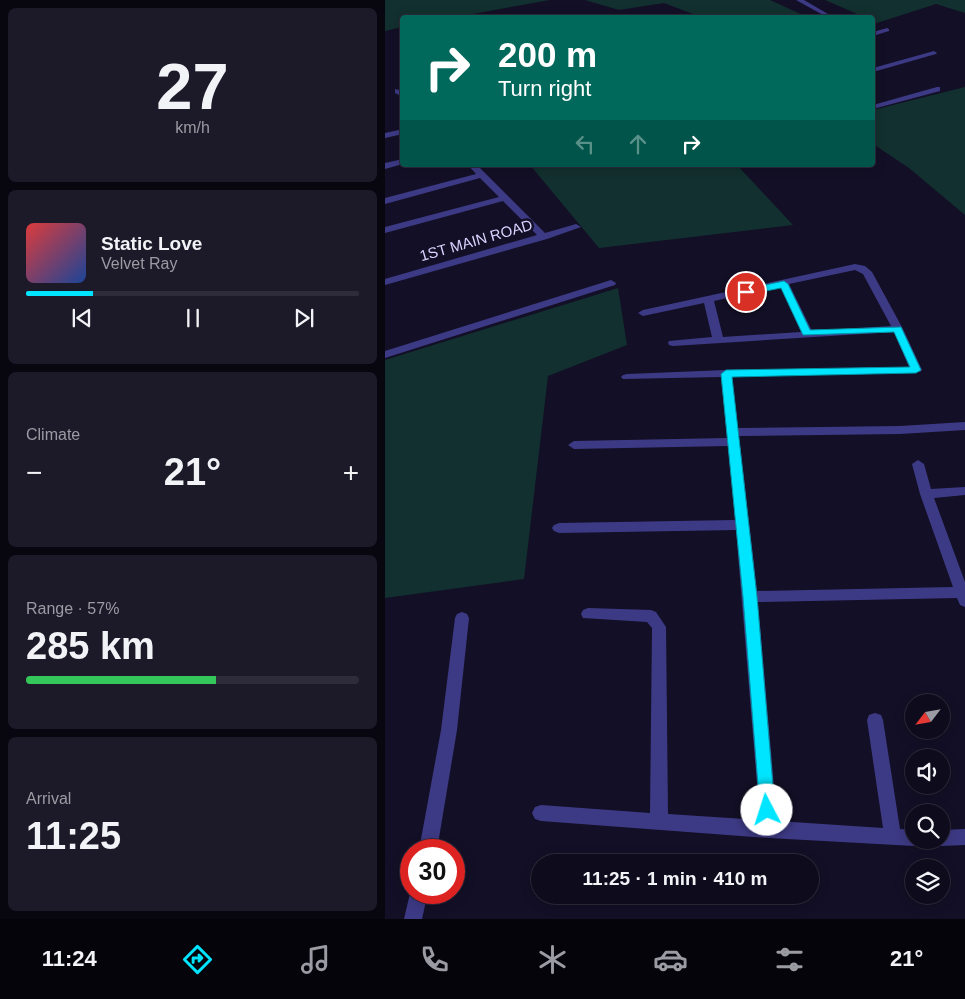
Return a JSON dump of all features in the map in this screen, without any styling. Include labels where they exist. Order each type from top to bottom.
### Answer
[{"type":"street","points":[[799,0],[825,14],[821,15]]},
{"type":"street","points":[[875,33],[887,30]]},
{"type":"street","points":[[875,69],[934,53]]},
{"type":"street","points":[[875,106],[937,89]]},
{"type":"street","points":[[385,136],[400,132]]},
{"type":"street","points":[[385,166],[400,162]]},
{"type":"street","points":[[474,167],[544,236]]},
{"type":"street","points":[[385,201],[483,175]]},
{"type":"street","points":[[385,230],[505,198]]},
{"type":"street","name":"1ST MAIN ROAD","points":[[385,282],[576,227]]},
{"type":"street","points":[[627,377],[916,370],[867,272],[861,268],[855,267],[784,284],[643,313]]},
{"type":"street","points":[[385,354],[611,283]]},
{"type":"street","points":[[784,284],[807,333]]},
{"type":"street","points":[[708,299],[718,340]]},
{"type":"street","points":[[673,343],[807,333],[897,329]]},
{"type":"street","points":[[726,374],[750,597],[769,830]]},
{"type":"street","points":[[574,445],[965,426]]},
{"type":"street","points":[[750,597],[963,597],[926,494],[918,464]]},
{"type":"street","points":[[926,494],[965,491]]},
{"type":"street","points":[[559,528],[742,525]]},
{"type":"street","points":[[588,614],[651,616],[659,627],[659,822]]},
{"type":"street","points":[[430,839],[449,730],[462,618]]},
{"type":"street","points":[[875,720],[893,837]]},
{"type":"street","points":[[541,813],[769,830],[905,838]]},
{"type":"street","points":[[950,838],[965,837]]},
{"type":"street","points":[[413,919],[416,904]]},
{"type":"green space","points":[[385,0],[550,0],[467,15],[400,15],[400,27],[385,31]]},
{"type":"green space","points":[[585,0],[770,0],[803,15],[696,15],[664,3],[619,10]]},
{"type":"green space","points":[[825,0],[965,0],[965,13],[936,4],[877,23],[875,22],[875,15],[859,15]]},
{"type":"green space","points":[[965,87],[965,215],[909,168],[875,145],[875,110]]},
{"type":"green space","points":[[532,167],[739,167],[793,225],[599,248]]},
{"type":"green space","points":[[618,288],[627,345],[548,376],[524,579],[385,598],[385,360]]},
{"type":"route","points":[[746,292],[784,284],[807,333],[897,329],[916,370],[726,374],[750,597],[767,810]]}]
